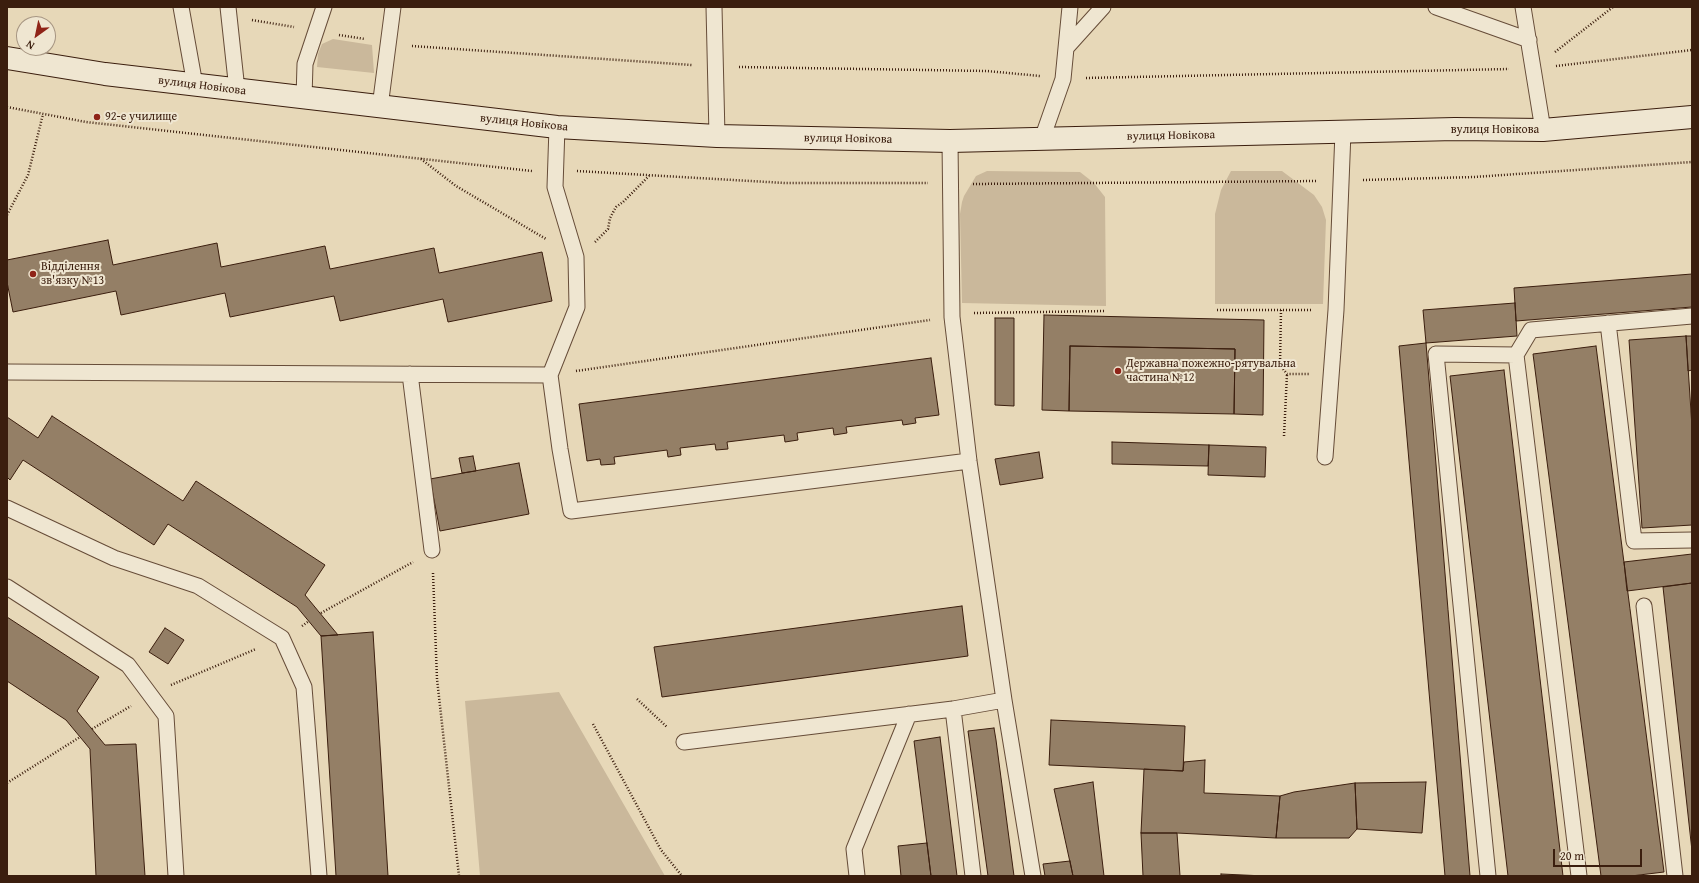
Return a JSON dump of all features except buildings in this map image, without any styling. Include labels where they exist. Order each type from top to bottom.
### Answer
[{"type":"main road","name":"вулиця Новікова","points":[[7,58],[105,74],[557,127],[717,136],[950,141],[1455,129],[1543,130],[1692,117]]},
{"type":"lane","points":[[182,7],[195,85]]},
{"type":"lane","points":[[304,98],[305,64],[324,7]]},
{"type":"lane","points":[[380,107],[393,7]]},
{"type":"lane","points":[[714,7],[717,136]]},
{"type":"lane","points":[[1042,139],[1064,79],[1070,7]]},
{"type":"lane","points":[[1066,48],[1103,7]]},
{"type":"lane","points":[[1436,7],[1529,40]]},
{"type":"lane","points":[[1524,7],[1543,130]]},
{"type":"lane","points":[[229,12],[237,90]]},
{"type":"lane","points":[[557,127],[555,186],[576,257],[577,307],[550,375],[560,449],[571,511],[969,461]]},
{"type":"lane","points":[[1325,457],[1336,310],[1343,132]]},
{"type":"lane","points":[[950,141],[952,317],[969,461],[1004,700],[1033,876]]},
{"type":"lane","points":[[1579,876],[1516,355],[1531,330],[1692,316]]},
{"type":"lane","points":[[1608,323],[1634,541],[1692,540]]},
{"type":"lane","points":[[1488,876],[1436,354],[1516,355]]},
{"type":"lane","points":[[7,372],[550,375]]},
{"type":"lane","points":[[410,374],[432,550]]},
{"type":"lane","points":[[7,508],[114,558],[198,586],[282,638],[304,687],[319,876]]},
{"type":"lane","points":[[7,587],[128,665],[166,716],[176,876]]},
{"type":"lane","points":[[1644,606],[1676,876]]},
{"type":"lane","points":[[684,742],[953,709],[1004,700]]},
{"type":"lane","points":[[953,709],[974,876]]},
{"type":"lane","points":[[857,876],[854,850],[909,714]]},
{"type":"path","points":[[1534,68],[1613,7]]},
{"type":"path","points":[[229,12],[297,28]]},
{"type":"path","points":[[335,34],[415,47],[715,67],[988,71],[1064,79],[1534,68],[1692,50]]},
{"type":"path","points":[[7,108],[86,122],[532,171],[786,183],[1322,181]]},
{"type":"path","points":[[7,215],[28,175],[43,114]]},
{"type":"path","points":[[420,159],[456,186],[576,257],[594,243],[608,229],[610,218],[616,207],[649,176]]},
{"type":"path","points":[[1361,180],[1474,177],[1692,162]]},
{"type":"path","points":[[1217,310],[1336,310]]},
{"type":"path","points":[[1280,310],[1280,365],[1287,374],[1284,436]]},
{"type":"path","points":[[550,375],[952,317],[970,313],[1106,311]]},
{"type":"path","points":[[1287,374],[1331,373]]},
{"type":"path","points":[[320,613],[432,550],[437,679],[460,876]]},
{"type":"path","points":[[92,729],[150,694],[282,638],[309,621]]},
{"type":"path","points":[[637,700],[684,742]]},
{"type":"path","points":[[593,724],[661,850],[682,876]]},
{"type":"path","points":[[7,783],[80,737]]},
{"type":"shaded area","points":[[333,39],[372,45],[374,73],[317,67],[318,54],[322,44]]},
{"type":"shaded area","points":[[987,171],[1080,172],[1094,183],[1105,197],[1106,306],[962,303],[960,214],[962,202],[976,176]]},
{"type":"shaded area","points":[[1231,171],[1282,171],[1314,195],[1322,207],[1326,220],[1323,304],[1215,304],[1215,214],[1221,190]]},
{"type":"shaded area","points":[[559,692],[665,876],[480,876],[465,701]]},
{"type":"place","name":"92-е училище","points":[[97,117]]},
{"type":"place","name":"Відділення зв'язку №13","points":[[33,274]]},
{"type":"place","name":"Державна пожежно-рятувальна частина №12","points":[[1118,371]]}]
